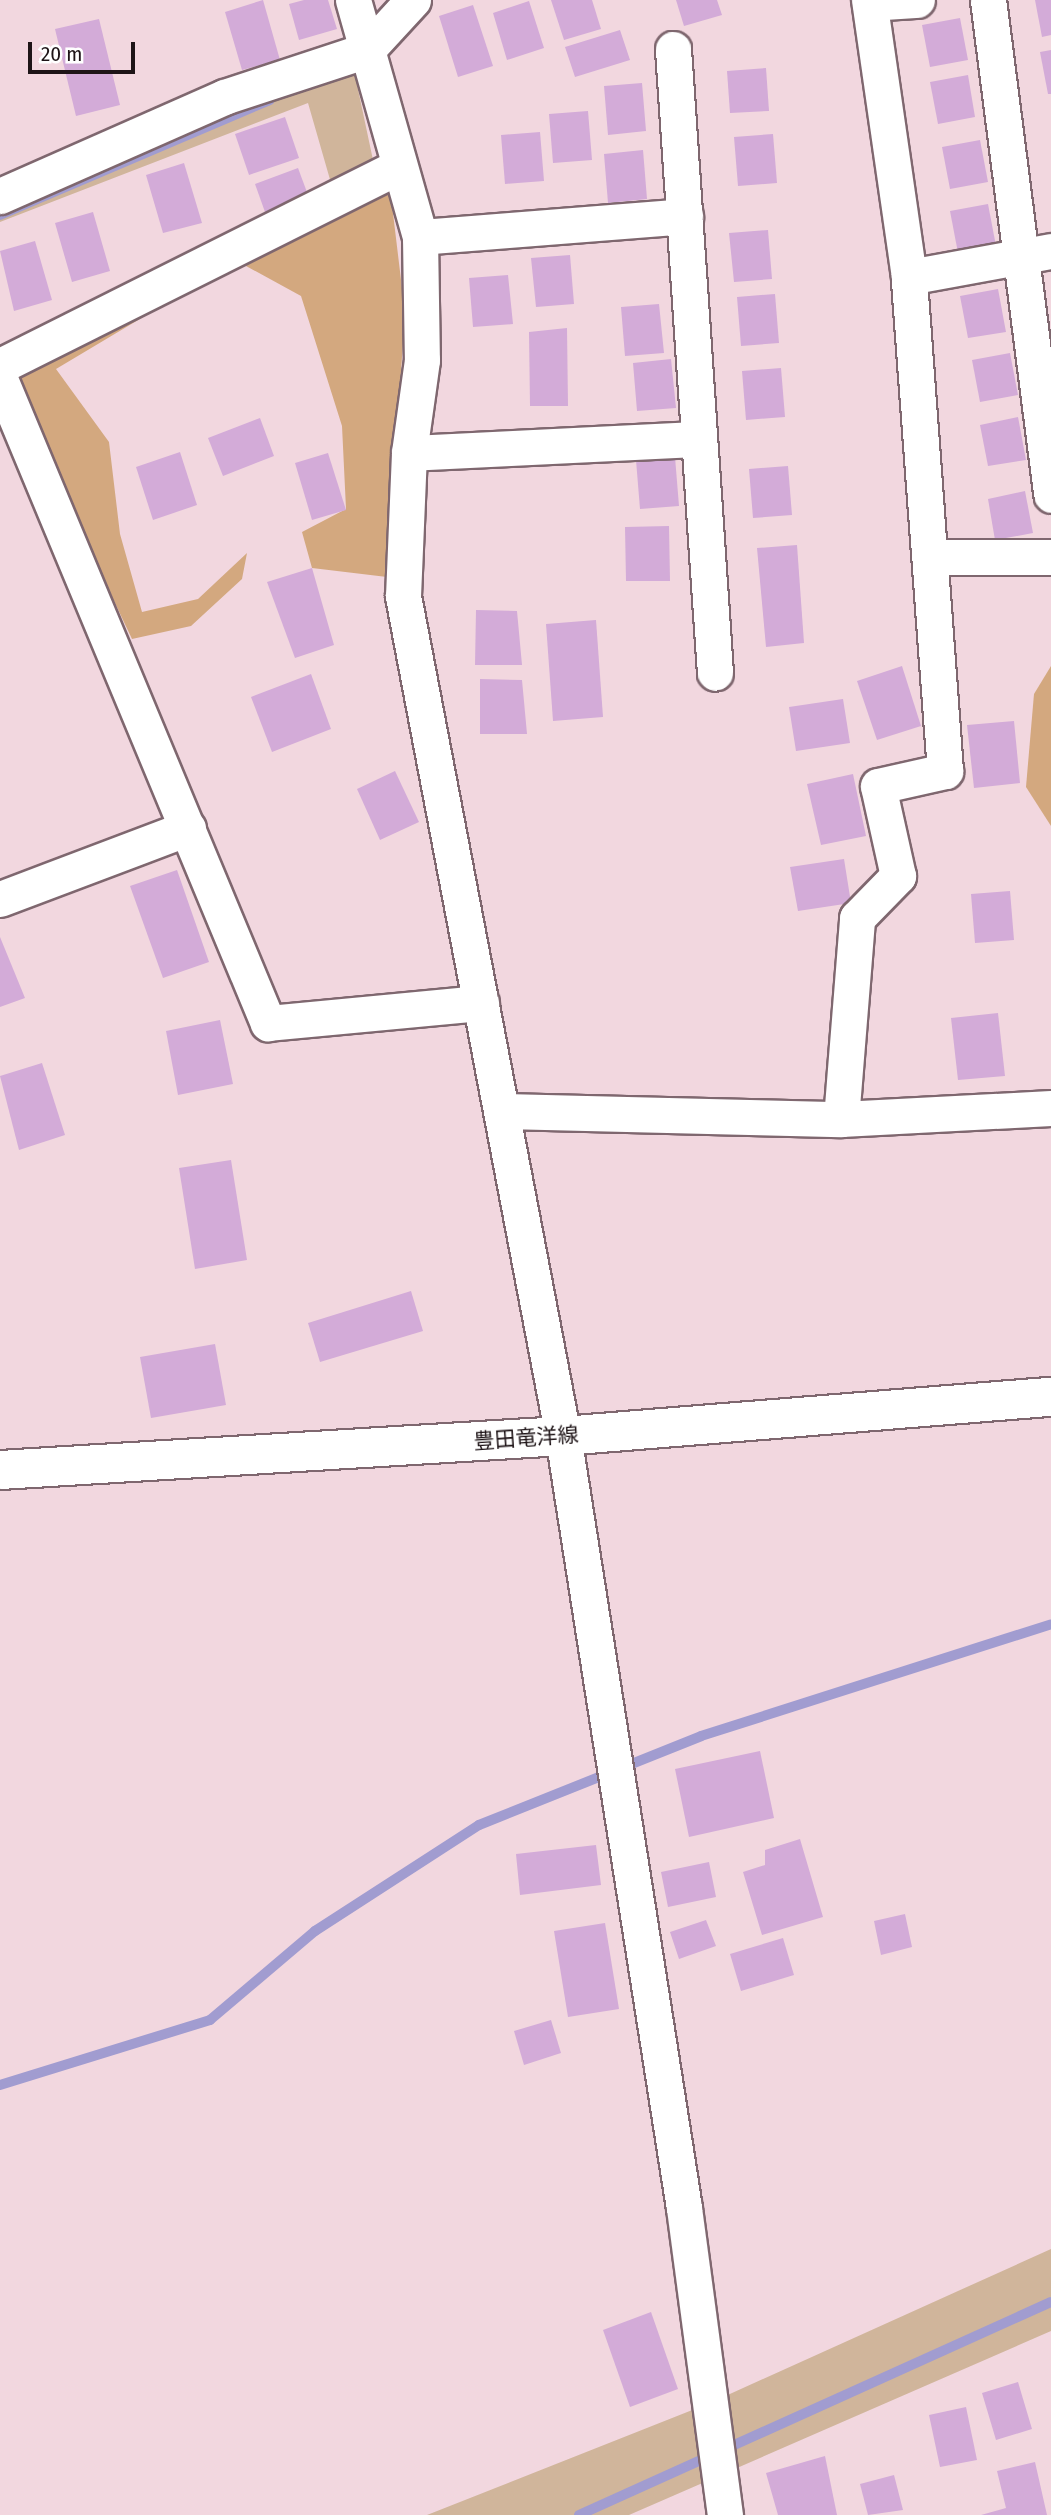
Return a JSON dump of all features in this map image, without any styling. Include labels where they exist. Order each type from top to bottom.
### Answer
[{"type":"main road","name":"豊田竜洋線","points":[[0,1470],[563,1436],[1051,1397]]},
{"type":"street","points":[[353,0],[396,168],[420,237],[422,360],[409,453],[403,596],[504,1111],[563,1436],[684,2208],[725,2515]]},
{"type":"street","points":[[0,196],[224,97],[367,50],[413,0]]},
{"type":"street","points":[[841,1119],[857,918],[898,876],[878,786],[945,771],[909,277],[869,1],[918,0]]},
{"type":"street","points":[[988,0],[1037,254],[1051,495]]},
{"type":"street","points":[[673,48],[715,673]]},
{"type":"street","points":[[0,366],[396,168]]},
{"type":"street","points":[[420,237],[685,216]]},
{"type":"street","points":[[909,277],[1037,254]]},
{"type":"street","points":[[0,379],[268,1023],[481,1003]]},
{"type":"street","points":[[409,453],[699,439]]},
{"type":"street","points":[[930,557],[1051,557]]},
{"type":"street","points":[[0,898],[188,828]]},
{"type":"street","points":[[504,1111],[841,1119],[1051,1108]]},
{"type":"shaded area","points":[[352,61],[373,160],[333,190],[308,103],[0,222],[0,211]]},
{"type":"shaded area","points":[[389,180],[405,313],[387,577],[312,568],[302,532],[346,509],[342,426],[301,296],[237,261],[56,369],[109,442],[120,534],[142,612],[198,599],[247,553],[242,579],[191,626],[132,639],[20,402],[21,369]]},
{"type":"shaded area","points":[[1051,666],[1051,826],[1026,787],[1034,694]]},
{"type":"shaded area","points":[[1051,2249],[1051,2331],[629,2515],[427,2515],[710,2403]]},
{"type":"building","points":[[263,0],[280,60],[242,70],[225,12]]},
{"type":"building","points":[[304,0],[328,0],[337,29],[299,40],[289,4]]},
{"type":"building","points":[[551,0],[592,0],[601,29],[564,40]]},
{"type":"building","points":[[676,0],[717,0],[722,15],[684,26]]},
{"type":"building","points":[[1035,0],[1051,0],[1051,35],[1042,37]]},
{"type":"building","points":[[529,1],[544,48],[507,60],[493,13]]},
{"type":"building","points":[[473,5],[493,66],[458,77],[439,16]]},
{"type":"building","points":[[960,18],[968,60],[930,67],[922,25]]},
{"type":"building","points":[[99,19],[120,105],[76,116],[55,29]]},
{"type":"building","points":[[620,30],[630,60],[575,77],[565,47]]},
{"type":"building","points":[[1051,50],[1051,94],[1048,94],[1040,52]]},
{"type":"building","points":[[766,68],[769,111],[730,113],[727,71]]},
{"type":"building","points":[[968,75],[975,117],[938,124],[930,82]]},
{"type":"building","points":[[642,83],[646,131],[608,135],[604,86]]},
{"type":"building","points":[[588,111],[592,160],[553,163],[549,114]]},
{"type":"building","points":[[285,117],[299,158],[249,175],[235,134]]},
{"type":"building","points":[[540,132],[544,181],[505,184],[501,135]]},
{"type":"building","points":[[773,134],[777,183],[738,186],[734,137]]},
{"type":"building","points":[[980,140],[988,182],[950,189],[942,147]]},
{"type":"building","points":[[643,150],[647,199],[608,203],[604,154]]},
{"type":"building","points":[[184,163],[202,223],[163,233],[146,175]]},
{"type":"building","points":[[298,168],[308,195],[265,212],[255,184]]},
{"type":"building","points":[[988,204],[996,246],[958,253],[950,211]]},
{"type":"building","points":[[93,212],[110,271],[72,282],[55,223]]},
{"type":"building","points":[[768,230],[772,279],[734,282],[729,233]]},
{"type":"building","points":[[35,241],[52,300],[14,311],[0,251]]},
{"type":"building","points":[[570,255],[574,304],[536,307],[531,258]]},
{"type":"building","points":[[508,275],[513,324],[473,327],[469,278]]},
{"type":"building","points":[[998,289],[1006,332],[968,338],[960,296]]},
{"type":"building","points":[[775,294],[779,343],[741,346],[737,297]]},
{"type":"building","points":[[659,304],[664,353],[625,356],[621,307]]},
{"type":"building","points":[[567,328],[568,406],[530,406],[529,332]]},
{"type":"building","points":[[1010,353],[1018,395],[980,402],[972,360]]},
{"type":"building","points":[[671,359],[676,408],[637,411],[633,363]]},
{"type":"building","points":[[781,368],[785,417],[746,420],[742,371]]},
{"type":"building","points":[[1018,417],[1026,460],[988,466],[980,425]]},
{"type":"building","points":[[260,418],[274,456],[223,476],[208,438]]},
{"type":"building","points":[[180,452],[197,505],[153,520],[136,467]]},
{"type":"building","points":[[328,453],[346,510],[312,520],[295,463]]},
{"type":"building","points":[[675,457],[679,506],[640,509],[636,460]]},
{"type":"building","points":[[788,466],[792,515],[753,518],[749,469]]},
{"type":"building","points":[[1025,491],[1033,533],[995,540],[988,499]]},
{"type":"building","points":[[669,526],[670,581],[626,581],[625,527]]},
{"type":"building","points":[[797,545],[804,643],[766,647],[757,548]]},
{"type":"building","points":[[312,568],[334,645],[295,658],[267,582]]},
{"type":"building","points":[[476,610],[517,611],[522,665],[475,665]]},
{"type":"building","points":[[596,620],[603,717],[553,721],[546,624]]},
{"type":"building","points":[[902,666],[921,726],[877,740],[857,681]]},
{"type":"building","points":[[311,674],[331,729],[272,752],[251,697]]},
{"type":"building","points":[[480,679],[522,680],[527,734],[480,734]]},
{"type":"building","points":[[843,699],[850,743],[796,751],[789,707]]},
{"type":"building","points":[[1014,721],[1020,783],[974,788],[967,725]]},
{"type":"building","points":[[395,771],[419,822],[380,840],[357,789]]},
{"type":"building","points":[[853,774],[866,836],[821,845],[807,784]]},
{"type":"building","points":[[844,859],[851,903],[798,911],[790,867]]},
{"type":"building","points":[[177,870],[209,962],[163,978],[130,886]]},
{"type":"building","points":[[1010,891],[1014,940],[975,943],[971,894]]},
{"type":"building","points":[[0,937],[25,998],[0,1007]]},
{"type":"building","points":[[998,1013],[1005,1076],[958,1080],[951,1018]]},
{"type":"building","points":[[220,1020],[233,1084],[178,1095],[166,1031]]},
{"type":"building","points":[[42,1063],[65,1135],[19,1150],[0,1076]]},
{"type":"building","points":[[231,1160],[247,1260],[195,1269],[179,1168]]},
{"type":"building","points":[[411,1291],[423,1331],[320,1362],[308,1323]]},
{"type":"building","points":[[215,1344],[226,1405],[151,1418],[140,1357]]},
{"type":"building","points":[[760,1751],[774,1818],[689,1837],[675,1769]]},
{"type":"building","points":[[800,1839],[823,1917],[762,1935],[743,1872],[765,1865],[765,1850]]},
{"type":"building","points":[[596,1845],[601,1885],[520,1895],[516,1854]]},
{"type":"building","points":[[709,1862],[716,1897],[668,1907],[661,1872]]},
{"type":"building","points":[[905,1914],[912,1947],[881,1955],[874,1921]]},
{"type":"building","points":[[706,1920],[716,1946],[679,1959],[670,1932]]},
{"type":"building","points":[[605,1923],[619,2009],[568,2017],[554,1931]]},
{"type":"building","points":[[783,1938],[794,1975],[741,1991],[730,1954]]},
{"type":"building","points":[[551,2020],[561,2053],[524,2065],[514,2031]]},
{"type":"building","points":[[651,2312],[678,2389],[630,2407],[603,2330]]},
{"type":"building","points":[[1018,2382],[1032,2429],[996,2440],[982,2393]]},
{"type":"building","points":[[966,2407],[977,2460],[940,2467],[929,2415]]},
{"type":"building","points":[[825,2456],[837,2515],[778,2515],[766,2473]]},
{"type":"building","points":[[1035,2462],[1047,2515],[981,2515],[1006,2508],[997,2471]]},
{"type":"building","points":[[894,2475],[903,2510],[868,2515],[860,2484]]},
{"type":"waterway","points":[[0,215],[270,100]]},
{"type":"waterway","points":[[0,2085],[210,2020],[315,1931],[479,1825],[701,1736],[1051,1624]]},
{"type":"waterway","points":[[579,2515],[1051,2302]]}]
